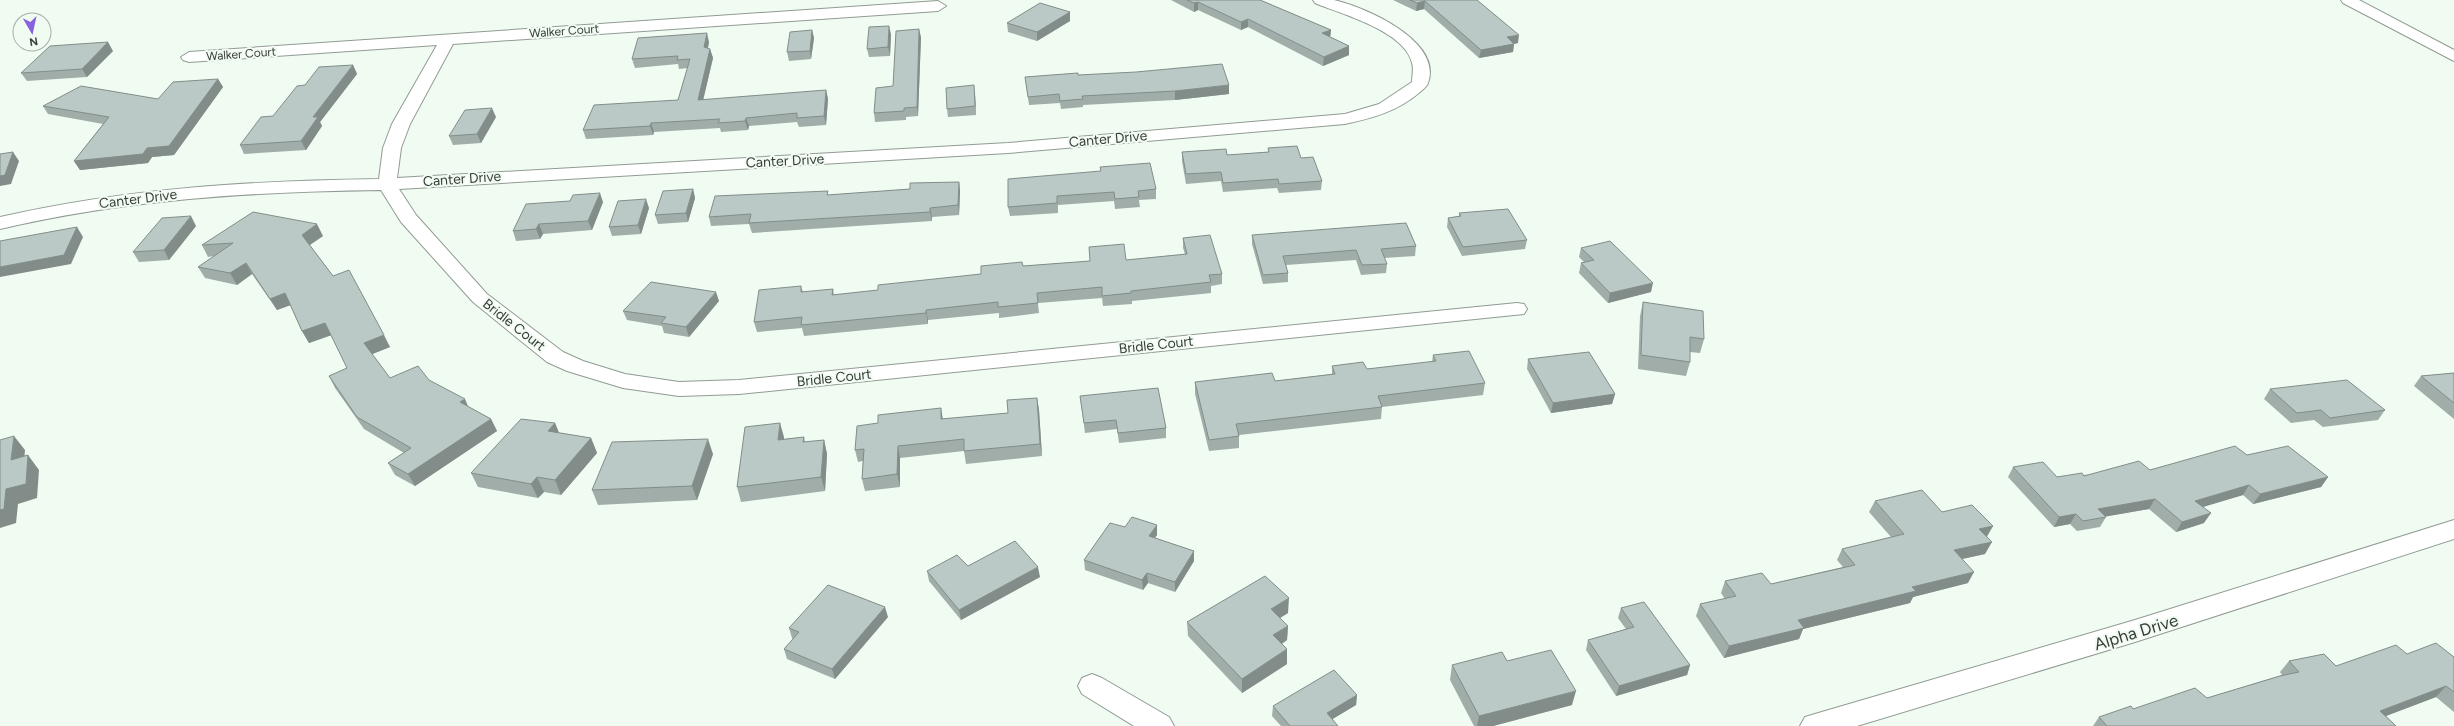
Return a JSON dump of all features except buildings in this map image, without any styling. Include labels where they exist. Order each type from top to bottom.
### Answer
[{"type":"street","name":"Canter Drive","points":[[0,223],[95,204],[156,195],[321,185],[387,184],[1008,148],[1345,119],[1385,109],[1400,101],[1420,83],[1420,62],[1409,42],[1397,34],[1367,19],[1320,0]]},
{"type":"street","points":[[2348,0],[2454,56]]},
{"type":"street","name":"Walker Court","points":[[189,57],[385,45],[448,39],[938,6]]},
{"type":"street","points":[[387,184],[392,148],[401,124],[448,39]]},
{"type":"street","name":"Bridle Court","points":[[387,184],[408,218],[480,298],[555,357],[575,366],[623,381],[679,389],[739,388],[1517,309]]},
{"type":"street","name":"Alpha Drive","points":[[1814,726],[2017,669],[2313,577],[2454,529]]},
{"type":"street","points":[[1092,686],[1159,726]]}]
